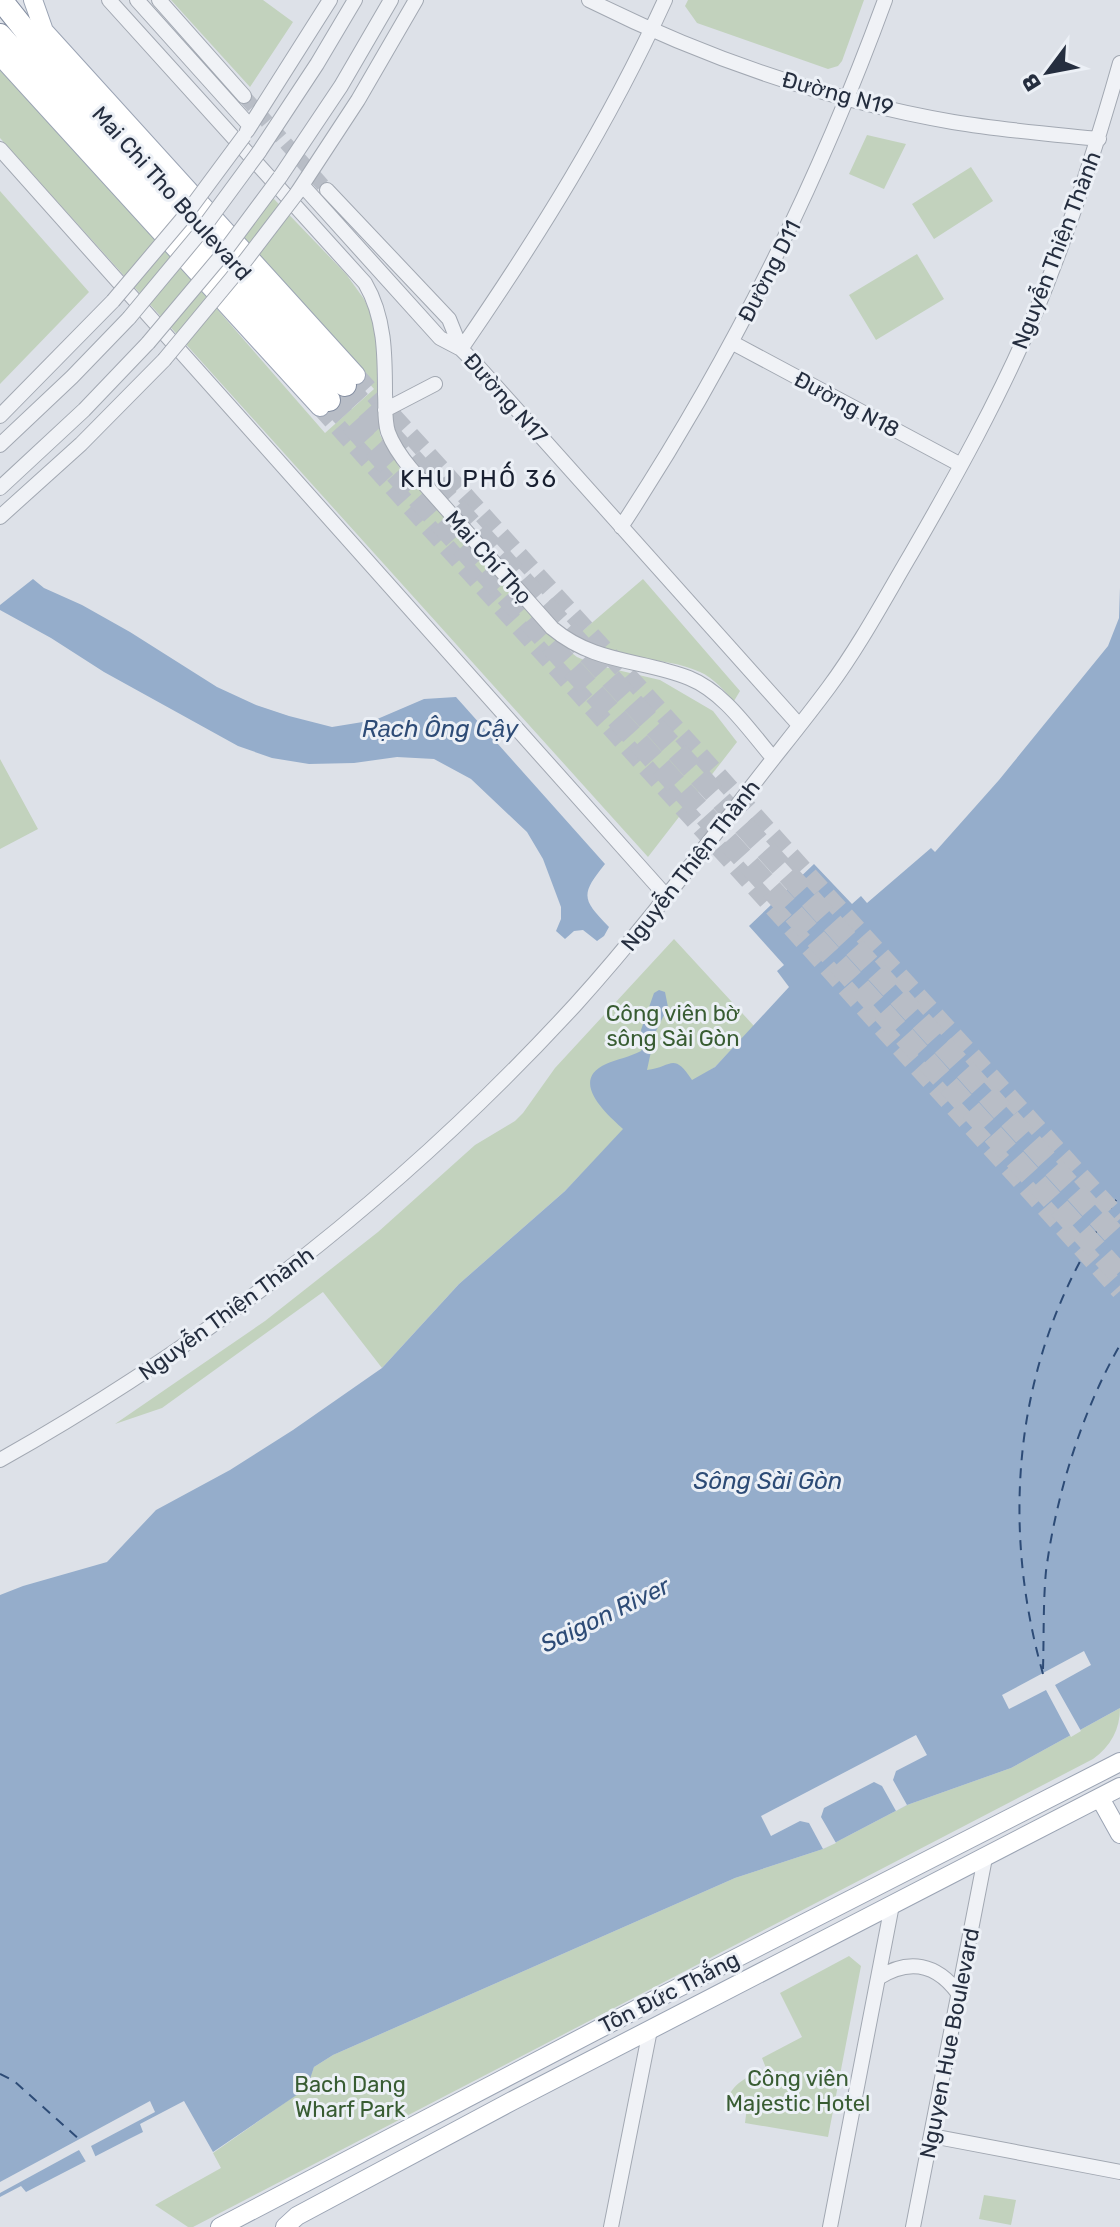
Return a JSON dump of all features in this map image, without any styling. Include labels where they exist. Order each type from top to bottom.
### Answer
[{"type":"highway","name":"Mai Chi Tho Boulevard","points":[[1,0],[338,392]]},
{"type":"highway","name":"Mai Chi Tho Boulevard","points":[[0,35],[338,392]]},
{"type":"main road","points":[[33,0],[44,31],[338,392]]},
{"type":"main road","name":"Mai Chi Tho Boulevard","points":[[0,56],[338,392]]},
{"type":"main road","name":"Tôn Ðức Thắng","points":[[220,2227],[1118,1760]]},
{"type":"main road","name":"Tôn Ðức Thắng","points":[[294,2223],[650,2030],[1120,1787]]},
{"type":"main road","points":[[1100,1798],[1120,1834]]},
{"type":"street","name":"Mai Chí Thọ","points":[[109,0],[365,283],[374,299],[384,342],[385,410],[388,431],[399,454],[552,628],[581,648],[691,679],[717,694],[773,758]]},
{"type":"street","points":[[137,0],[247,131]]},
{"type":"street","points":[[159,0],[244,96]]},
{"type":"street","points":[[0,416],[113,301],[184,217],[247,131],[330,0]]},
{"type":"street","points":[[0,445],[129,318],[198,235],[259,152],[355,0]]},
{"type":"street","points":[[0,488],[130,362],[222,255],[280,177],[341,86],[391,0]]},
{"type":"street","points":[[0,517],[81,444],[164,360],[232,278],[300,190],[358,100],[416,0]]},
{"type":"street","name":"Đường N19","points":[[589,0],[750,68],[849,98],[951,121],[1099,139]]},
{"type":"street","points":[[461,349],[557,204],[624,85],[665,0]]},
{"type":"street","name":"Đường D11","points":[[621,527],[733,343],[794,222],[849,98],[885,0]]},
{"type":"street","name":"Nguyễn Thiện Thành","points":[[0,1460],[101,1401],[171,1355],[272,1282],[369,1204],[530,1053],[667,897],[831,685],[961,465],[1033,317],[1099,139],[1120,63]]},
{"type":"street","points":[[0,149],[667,897]]},
{"type":"street","name":"Đường N17","points":[[300,190],[440,338],[461,349],[799,725]]},
{"type":"street","points":[[327,190],[449,319],[461,349]]},
{"type":"street","points":[[94,321],[109,339]]},
{"type":"street","name":"Đường N18","points":[[733,343],[961,465]]},
{"type":"street","points":[[130,362],[145,379]]},
{"type":"street","points":[[385,410],[435,384]]},
{"type":"street","name":"Nguyen Hue Boulevard","points":[[913,2227],[985,1858]]},
{"type":"street","points":[[830,2227],[892,1905]]},
{"type":"street","points":[[878,1978],[901,1966],[922,1966],[942,1975],[958,1993]]},
{"type":"street","points":[[611,2227],[650,2030]]},
{"type":"street","points":[[932,2136],[1120,2172]]},
{"type":"green space","points":[[171,0],[263,0],[293,22],[250,87]]},
{"type":"green space","points":[[688,0],[864,0],[842,61],[828,69],[697,23],[685,6]]},
{"type":"green space","points":[[0,68],[21,84],[325,433],[374,389],[236,233],[273,198],[346,274],[364,299],[376,325],[380,435],[399,467],[556,641],[577,657],[596,665],[660,680],[713,711],[737,742],[648,857],[0,138]]},
{"type":"green space","points":[[867,135],[906,144],[884,189],[849,174]]},
{"type":"green space","points":[[971,167],[993,201],[934,239],[912,204]]},
{"type":"green space","points":[[0,191],[89,292],[0,384]]},
{"type":"green space","points":[[917,254],[944,299],[876,340],[849,295]]},
{"type":"green space","points":[[643,579],[740,691],[734,701],[700,672],[685,666],[606,650],[580,633]]},
{"type":"green space","points":[[0,759],[38,829],[0,849]]},
{"type":"green space","name":"Công viên bờ sông Sài Gòn","points":[[674,939],[754,1026],[715,1067],[624,1129],[565,1191],[459,1284],[382,1368],[323,1292],[162,1408],[115,1424],[265,1321],[378,1232],[475,1145],[515,1121],[555,1068]]},
{"type":"green space","name":"Bach Dang Wharf Park","points":[[1120,1708],[1113,1736],[1093,1759],[193,2227],[188,2227],[155,2205],[221,2168],[213,2153],[306,2088],[314,2067],[333,2055],[735,1878],[823,1849],[907,1805],[1011,1768]]},
{"type":"green space","name":"Công viên Majestic Hotel","points":[[849,1956],[861,1966],[828,2137],[745,2123],[747,2107],[726,2102],[733,2090],[742,2081],[766,2068],[762,2058],[802,2037],[780,1993]]},
{"type":"green space","points":[[984,2195],[1016,2200],[1011,2225],[979,2219]]},
{"type":"water","name":"Rạch Ông Cậy","points":[[33,579],[44,588],[130,632],[217,687],[289,716],[332,727],[375,720],[424,699],[456,697],[605,864],[588,890],[589,903],[609,927],[604,936],[597,941],[583,930],[574,931],[565,939],[556,931],[561,919],[561,907],[543,859],[527,832],[471,779],[434,759],[397,757],[354,763],[309,764],[272,758],[238,746],[0,610],[0,605]]},
{"type":"water","name":"Sông Sài Gòn","points":[[1120,588],[1120,1708],[1011,1768],[907,1805],[823,1849],[735,1878],[333,2055],[314,2067],[307,2088],[213,2152],[184,2101],[140,2124],[143,2132],[26,2192],[21,2186],[0,2197],[0,1595],[107,1562],[156,1510],[230,1470],[382,1368],[459,1284],[565,1191],[623,1129],[595,1098],[591,1079],[595,1071],[606,1064],[641,1051],[644,1046],[641,1030],[654,993],[659,990],[665,992],[668,1007],[655,1033],[647,1070],[676,1063],[692,1080],[715,1067],[789,987],[777,971],[784,965],[749,926],[814,864],[852,904],[861,896],[867,903],[931,848],[935,852],[999,780],[1108,646],[1119,618]]},
{"type":"pier","points":[[1084,1651],[1091,1665],[1055,1685],[1081,1731],[1071,1737],[1046,1690],[1009,1709],[1002,1695]]},
{"type":"pier","points":[[916,1735],[927,1755],[896,1771],[893,1780],[907,1805],[896,1811],[882,1786],[874,1782],[824,1808],[821,1817],[836,1843],[823,1849],[809,1823],[800,1821],[771,1836],[761,1816]]},
{"type":"pier","points":[[150,2101],[155,2112],[91,2146],[97,2160],[88,2165],[79,2150],[0,2193],[0,2182]]},
{"type":"ferry route","points":[[1043,1674],[1030,1620],[1022,1565],[1019,1510],[1022,1456],[1030,1402],[1044,1349],[1063,1297],[1099,1227],[1120,1195]]},
{"type":"ferry route","points":[[1043,1669],[1046,1571],[1056,1513],[1083,1425],[1120,1345]]},
{"type":"ferry route","points":[[0,2074],[14,2081],[79,2139]]},
{"type":"tunnel","points":[[244,96],[327,190]]},
{"type":"tunnel","points":[[356,375],[1120,1219]]},
{"type":"tunnel","points":[[345,385],[1120,1241]]},
{"type":"tunnel","points":[[329,400],[1120,1275]]},
{"type":"tunnel","points":[[320,407],[1120,1291]]},
{"type":"district","name":"KHU PHỐ 36","points":[[479,479]]},
{"type":"water label","name":"Saigon River","points":[[605,1615]]}]
